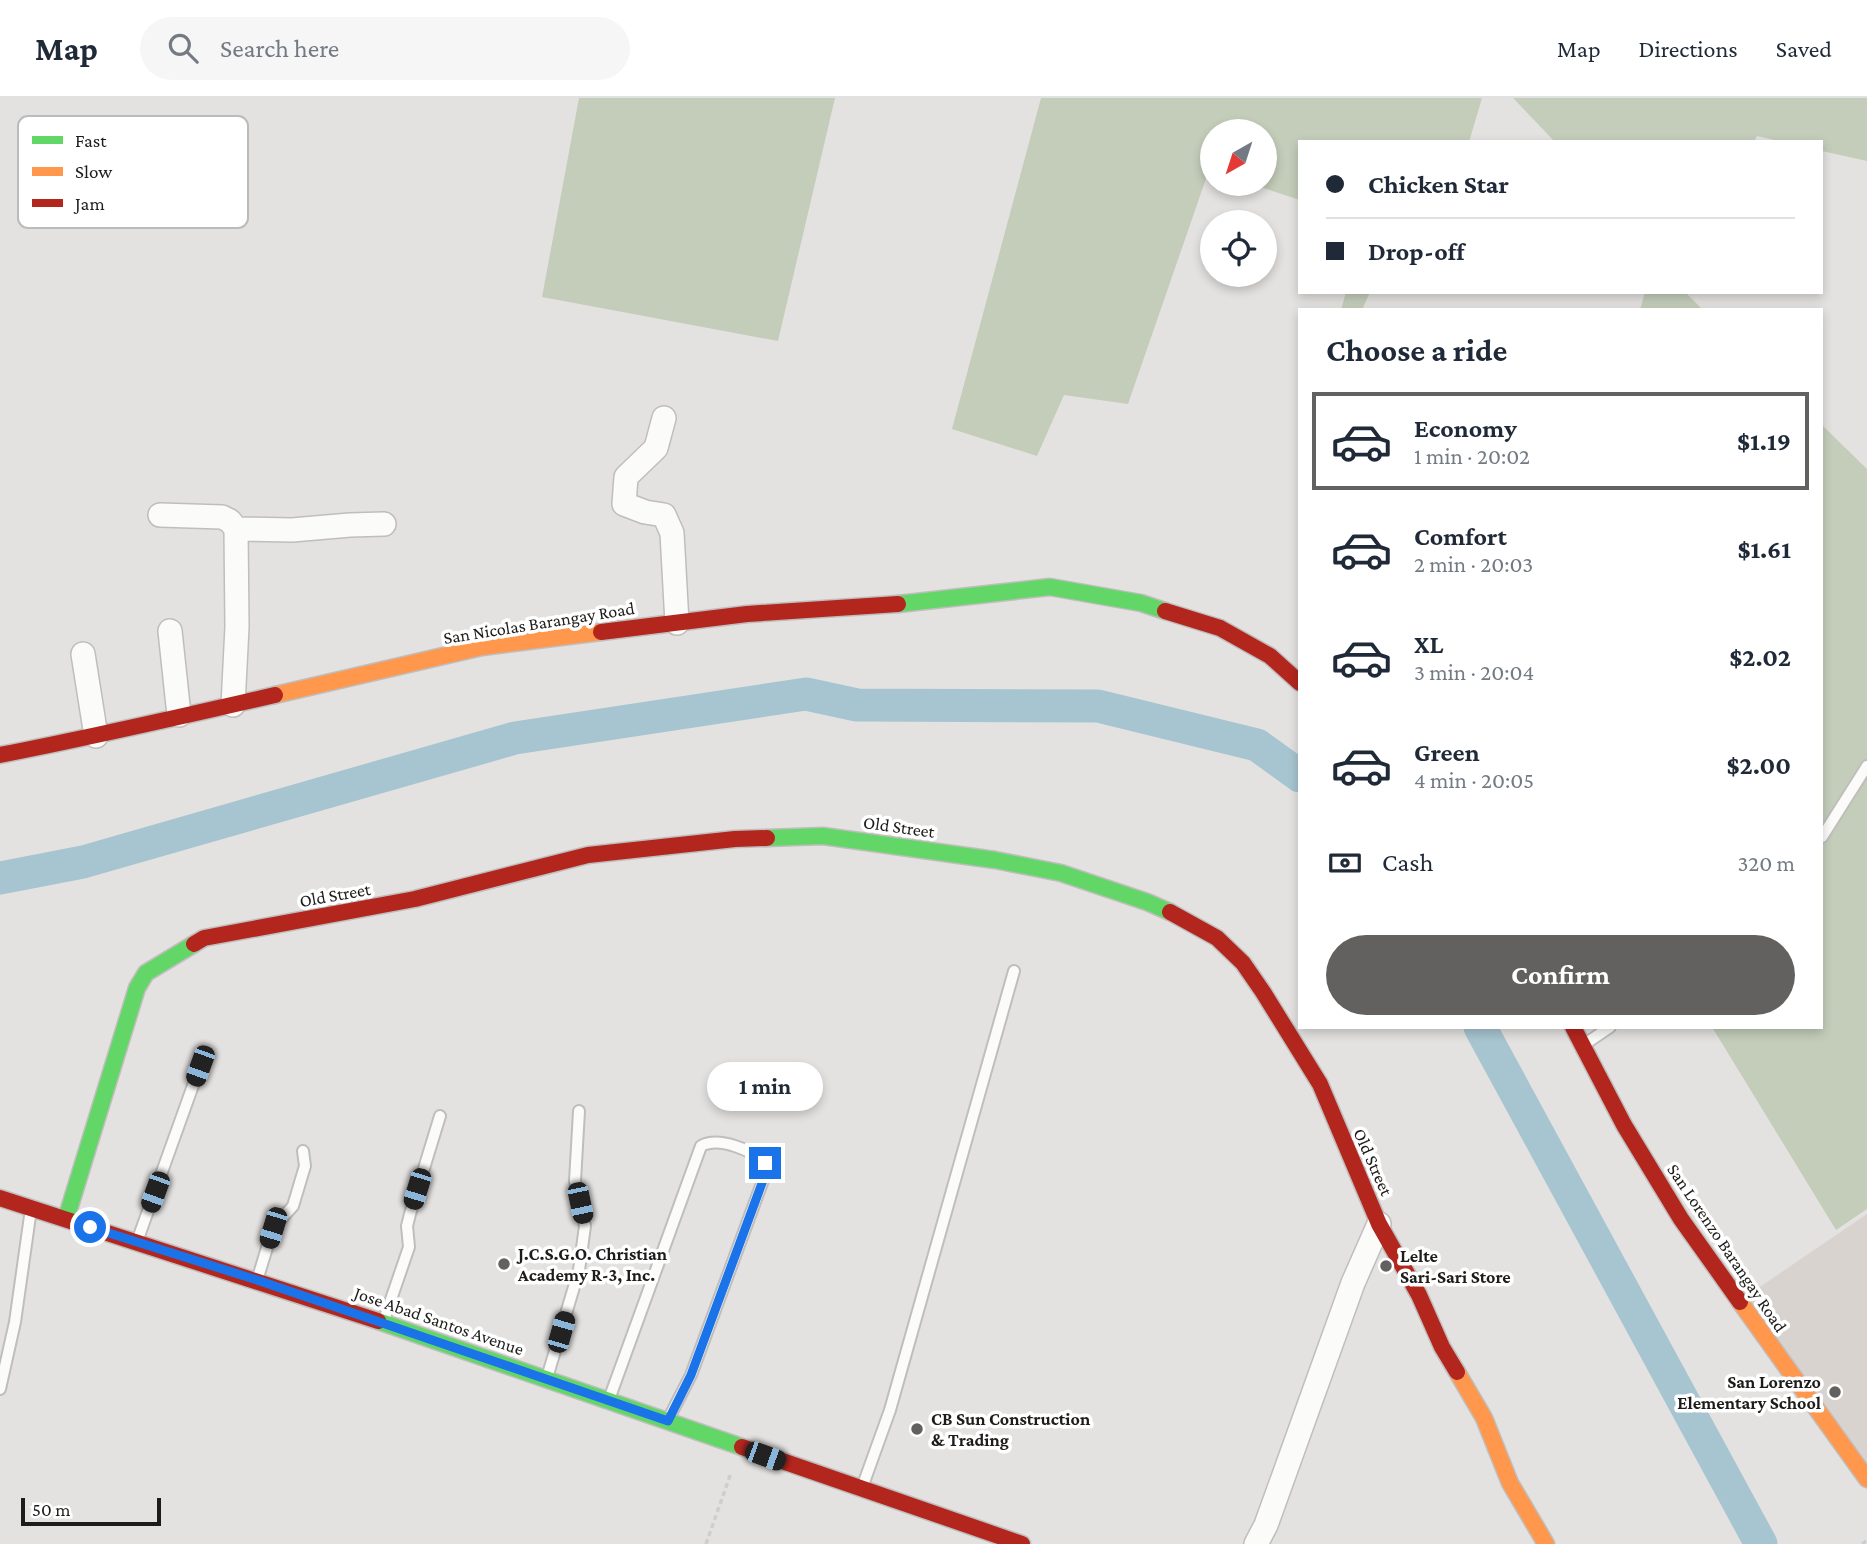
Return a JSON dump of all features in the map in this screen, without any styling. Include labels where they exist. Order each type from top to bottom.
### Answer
[{"type":"main road","name":"San Nicolas Barangay Road","points":[[0,755],[96,736],[482,647],[747,614],[908,603],[1050,587],[1141,603],[1220,628],[1270,656],[1298,681]]},
{"type":"main road","name":"Old Street","points":[[66,1219],[136,988],[146,973],[204,938],[415,899],[589,855],[735,839],[823,836],[995,860],[1061,873],[1147,902],[1183,918],[1217,938],[1243,962],[1320,1084],[1380,1224],[1419,1295],[1442,1348],[1484,1418],[1510,1483],[1546,1544]]},
{"type":"main road","name":"San Lorenzo Barangay Road","points":[[1574,1029],[1624,1125],[1681,1219],[1867,1479]]},
{"type":"main road","name":"Jose Abad Santos Avenue","points":[[0,1198],[257,1280],[547,1378],[860,1491],[1022,1544]]},
{"type":"street","points":[[664,418],[656,448],[626,477],[624,504],[645,512],[664,515],[673,533],[677,623]]},
{"type":"street","points":[[160,515],[222,517],[230,521],[236,529],[237,627],[233,705]]},
{"type":"street","points":[[236,529],[292,530],[384,524]]},
{"type":"street","points":[[170,631],[178,715]]},
{"type":"street","points":[[83,654],[96,736]]},
{"type":"street","points":[[1256,1544],[1353,1283],[1380,1224]]},
{"type":"lane","points":[[1823,836],[1867,766]]},
{"type":"lane","points":[[860,1491],[890,1410],[1014,971]]},
{"type":"lane","points":[[1582,1045],[1607,1029]]},
{"type":"lane","points":[[137,1242],[200,1066]]},
{"type":"lane","points":[[547,1378],[583,1248],[585,1226],[575,1181],[579,1111]]},
{"type":"lane","points":[[383,1323],[409,1247],[407,1226],[440,1116]]},
{"type":"lane","points":[[608,1400],[701,1146],[718,1142],[756,1154],[765,1163],[765,1175],[691,1375],[668,1421]]},
{"type":"lane","points":[[257,1280],[273,1228],[293,1206],[305,1166],[303,1151]]},
{"type":"lane","points":[[0,1389],[15,1322],[32,1208]]},
{"type":"path","points":[[706,1544],[729,1480]]},
{"type":"path","points":[[1862,1544],[1867,1540]]},
{"type":"shaded area","name":"San Lorenzo Elementary School","points":[[1867,1214],[1867,1490],[1742,1299]]},
{"type":"green space","points":[[579,98],[835,98],[778,341],[542,297]]},
{"type":"green space","points":[[1041,98],[1482,98],[1470,140],[1298,140],[1298,199],[1278,193],[1278,119],[1200,119],[1200,196],[1128,404],[1064,395],[1037,456],[952,429]]},
{"type":"green space","points":[[1513,98],[1867,98],[1867,161],[1823,151],[1823,140],[1774,140],[1757,136],[1755,140],[1553,140]]},
{"type":"green space","points":[[1345,294],[1369,294],[1363,308],[1342,308]]},
{"type":"green space","points":[[1644,294],[1687,294],[1701,308],[1641,308]]},
{"type":"green space","points":[[1823,426],[1867,469],[1867,1209],[1836,1230],[1713,1029],[1823,1029]]},
{"type":"waterway","points":[[0,878],[83,862],[515,738],[806,694],[857,705],[1098,706],[1257,745],[1298,775]]},
{"type":"waterway","points":[[1481,1029],[1761,1544]]},
{"type":"traffic: fast","points":[[898,604],[1050,587],[1141,603],[1165,611]]},
{"type":"traffic: fast","points":[[767,838],[823,836],[995,860],[1061,873],[1170,912]]},
{"type":"traffic: fast","points":[[66,1219],[137,988],[146,973],[194,944]]},
{"type":"traffic: fast","points":[[378,1321],[742,1447]]},
{"type":"traffic: slow","points":[[275,695],[482,647],[601,632]]},
{"type":"traffic: slow","points":[[1740,1302],[1867,1479]]},
{"type":"traffic: slow","points":[[1457,1372],[1484,1418],[1510,1483],[1546,1544]]},
{"type":"traffic: jam","points":[[601,632],[747,614],[898,604]]},
{"type":"traffic: jam","points":[[1165,611],[1220,628],[1270,656],[1298,681]]},
{"type":"traffic: jam","points":[[0,755],[275,695]]},
{"type":"traffic: jam","points":[[194,944],[204,938],[415,899],[588,855],[767,838]]},
{"type":"traffic: jam","points":[[1170,912],[1217,938],[1243,963],[1263,992],[1320,1084],[1379,1224],[1419,1295],[1442,1347],[1457,1372]]},
{"type":"traffic: jam","points":[[1574,1029],[1624,1125],[1681,1219],[1740,1302]]},
{"type":"traffic: jam","points":[[0,1198],[378,1321]]},
{"type":"traffic: jam","points":[[742,1447],[1022,1544]]},
{"type":"place","name":"J.C.S.G.O. Christian Academy R-3, Inc.","points":[[504,1264]]},
{"type":"place","name":"Lelte Sari-Sari Store","points":[[1386,1266]]},
{"type":"place","name":"San Lorenzo Elementary School","points":[[1835,1392]]},
{"type":"place","name":"CB Sun Construction & Trading","points":[[917,1429]]},
{"type":"route","points":[[90,1227],[257,1280],[668,1421],[691,1375],[765,1175],[765,1163]]}]
